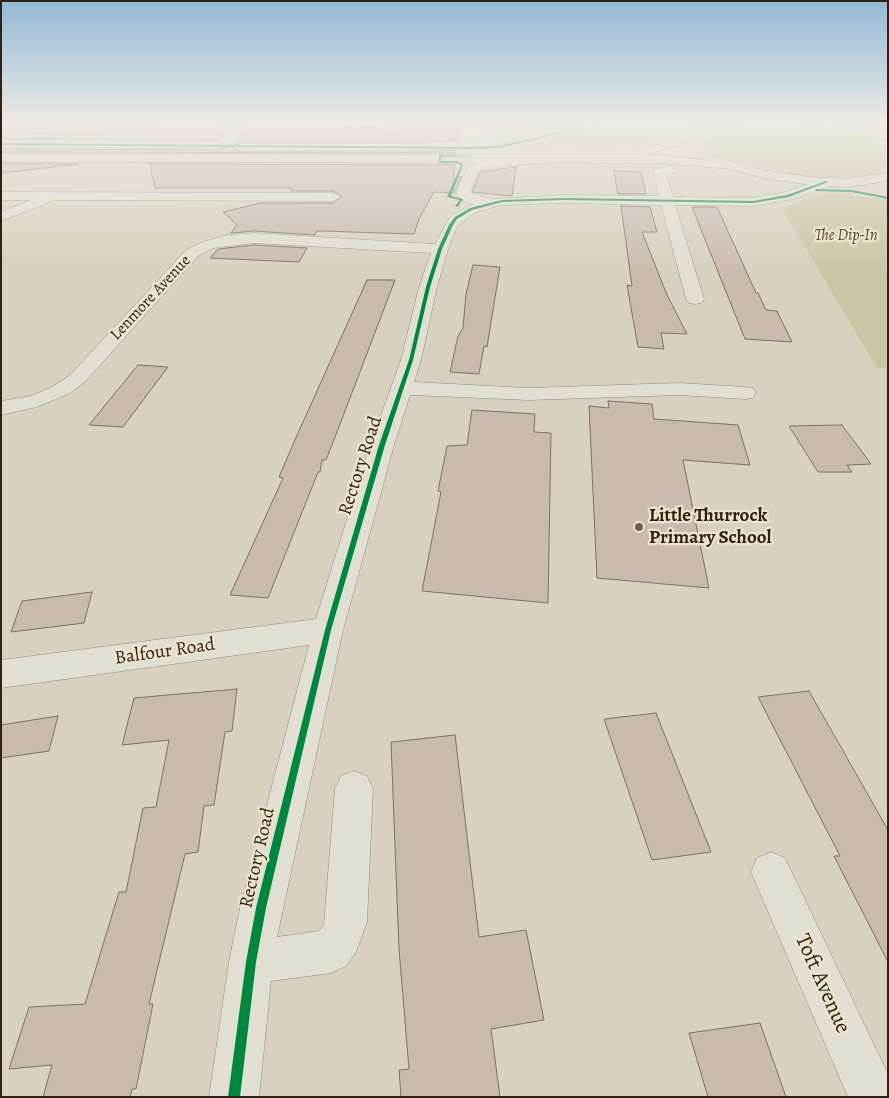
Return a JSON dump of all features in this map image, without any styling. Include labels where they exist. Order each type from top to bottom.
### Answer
[{"type":"main road","points":[[759,173],[888,188]]},
{"type":"main road","points":[[848,183],[881,180],[888,176]]},
{"type":"street","points":[[471,173],[463,194],[470,199],[492,203]]},
{"type":"street","points":[[658,173],[695,299]]},
{"type":"street","points":[[762,174],[779,187],[775,199]]},
{"type":"street","name":"Rectory Road","points":[[234,1097],[251,962],[261,908],[328,630],[382,445],[403,388],[428,287],[440,249],[456,218],[471,209],[492,203],[548,199],[737,203],[775,199],[827,182]]},
{"type":"street","points":[[1,196],[333,197]]},
{"type":"street","points":[[1,217],[54,196]]},
{"type":"street","name":"Lenmore Avenue","points":[[1,408],[37,400],[61,390],[77,378],[192,253],[208,245],[227,240],[254,238],[440,249]]},
{"type":"street","points":[[403,388],[529,394],[679,389],[745,393]]},
{"type":"street","name":"Balfour Road","points":[[1,674],[328,630]]},
{"type":"street","points":[[251,962],[331,951],[341,937],[346,922],[354,789]]},
{"type":"street","name":"Toft Avenue","points":[[771,872],[873,1097]]},
{"type":"green space","points":[[787,173],[876,173],[858,177]]},
{"type":"green space","name":"The Dip-In","points":[[829,193],[888,199],[888,368],[877,368],[782,208],[809,197]]},
{"type":"building","points":[[152,173],[454,173],[453,179],[462,176],[454,193],[434,192],[419,219],[414,234],[321,231],[317,231],[315,235],[254,231],[231,233],[237,225],[223,212],[261,203],[333,203],[342,196],[333,191],[291,191],[291,188],[155,188]]},
{"type":"building","points":[[480,173],[515,173],[512,196],[472,192]]},
{"type":"building","points":[[614,173],[641,173],[646,194],[618,194]]},
{"type":"building","points":[[621,206],[650,207],[657,232],[642,232],[667,295],[687,334],[661,333],[664,349],[638,347],[627,285],[632,286]]},
{"type":"building","points":[[692,207],[717,207],[756,293],[758,293],[766,310],[777,311],[792,342],[745,339]]},
{"type":"building","points":[[254,245],[307,248],[299,262],[210,258],[218,249]]},
{"type":"building","points":[[473,265],[500,267],[487,347],[484,346],[479,374],[450,372],[458,336],[463,328],[466,294]]},
{"type":"building","points":[[367,280],[395,280],[326,460],[322,460],[320,472],[318,472],[268,598],[230,595],[283,478],[279,477],[294,442]]},
{"type":"building","points":[[138,365],[168,367],[123,427],[89,425]]},
{"type":"building","points":[[608,401],[652,404],[654,419],[738,425],[750,465],[683,460],[709,588],[597,578],[589,406],[609,408]]},
{"type":"building","points":[[472,410],[535,414],[534,432],[551,433],[548,603],[422,591],[441,492],[438,491],[447,446],[467,445]]},
{"type":"building","points":[[842,425],[871,464],[847,465],[852,472],[818,472],[789,426]]},
{"type":"building","points":[[92,592],[84,623],[11,632],[22,601]]},
{"type":"building","points":[[237,689],[232,731],[225,732],[214,805],[204,806],[198,852],[185,854],[149,1004],[153,1004],[136,1089],[132,1089],[130,1097],[43,1097],[52,1065],[9,1069],[29,1007],[85,1004],[119,892],[126,892],[143,808],[156,807],[169,740],[122,745],[134,698]]},
{"type":"building","points":[[809,691],[888,830],[888,962],[834,856],[840,856],[758,697]]},
{"type":"building","points":[[656,713],[711,852],[652,860],[604,719]]},
{"type":"building","points":[[58,716],[49,751],[1,758],[1,725]]},
{"type":"building","points":[[455,735],[479,937],[526,930],[544,1020],[491,1029],[500,1097],[401,1097],[399,1070],[409,1069],[399,949],[391,742]]},
{"type":"building","points":[[760,1023],[786,1097],[708,1097],[689,1033]]},
{"type":"cycle path","points":[[457,206],[462,200],[449,197],[459,173]]},
{"type":"cycle path","points":[[234,1097],[251,962],[261,908],[328,630],[382,445],[411,360],[428,287],[440,249],[451,225],[456,218],[471,209],[502,201],[564,199],[753,202],[788,196],[827,182]]},
{"type":"cycle path","points":[[816,190],[852,191],[888,198]]},
{"type":"place","name":"Little Thurrock Primary School","points":[[639,527]]}]
